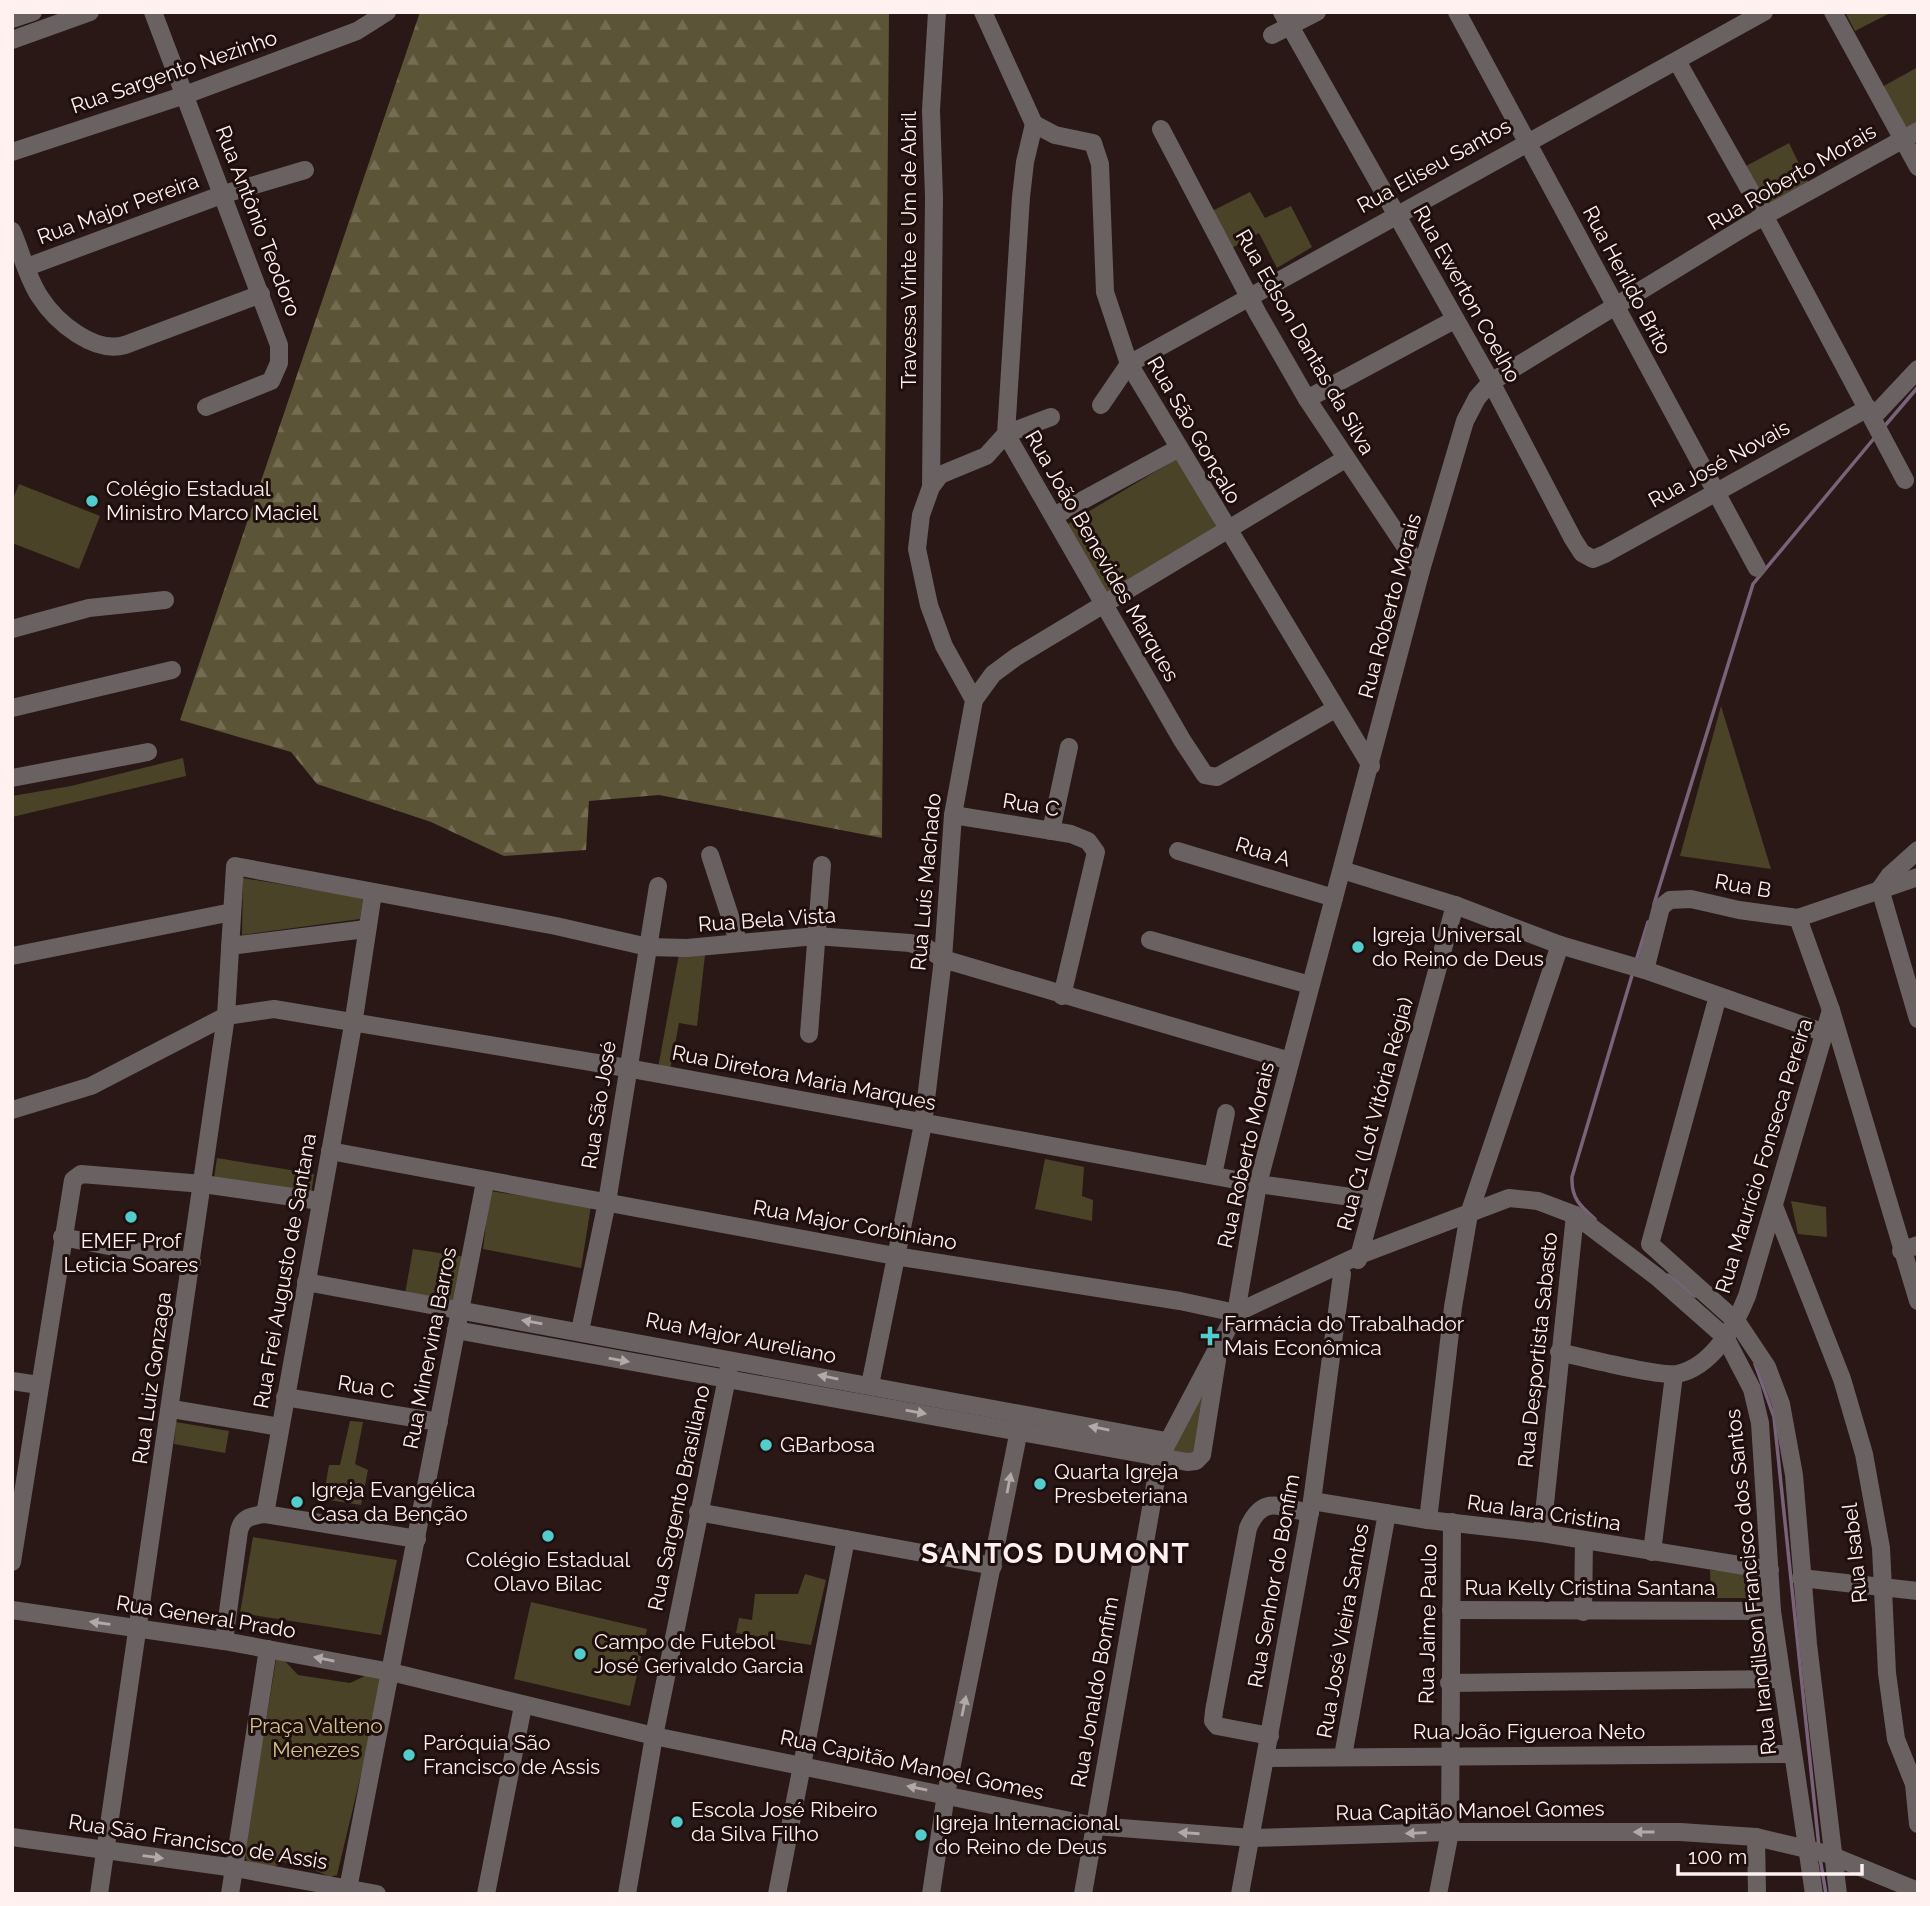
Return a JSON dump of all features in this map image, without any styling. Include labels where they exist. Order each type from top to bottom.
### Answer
[{"type":"street","points":[[12,40],[90,12]]},
{"type":"street","name":"Rua Antônio Teodoro","points":[[153,12],[279,345],[279,363],[271,381],[206,407]]},
{"type":"street","name":"Rua Sargento Nezinho","points":[[12,152],[185,95],[357,31],[387,12]]},
{"type":"street","name":"Travessa Vinte e Um de Abril","points":[[931,487],[934,197],[931,110],[937,12]]},
{"type":"street","points":[[983,12],[1034,124]]},
{"type":"street","points":[[1272,35],[1286,19],[1317,12]]},
{"type":"street","name":"Rua Herildo Brito","points":[[1457,12],[1528,140],[1714,493],[1757,568]]},
{"type":"street","name":"Rua Eliseu Santos","points":[[1129,364],[1396,213],[1763,12]]},
{"type":"street","points":[[1833,12],[1911,135],[1918,167]]},
{"type":"street","points":[[24,15],[35,32]]},
{"type":"street","name":"Rua Ewerton Coelho","points":[[1286,19],[1491,382],[1573,539],[1582,553],[1593,559]]},
{"type":"street","points":[[1677,61],[1765,217],[1905,480]]},
{"type":"street","name":"Rua São Gonçalo","points":[[1034,124],[1055,135],[1093,143],[1100,164],[1105,292],[1129,364],[1227,532],[1371,766]]},
{"type":"street","name":"Rua João Benevides Marques","points":[[1034,124],[1025,162],[1021,197],[1006,433],[1102,605],[1198,768],[1207,776],[1217,777],[1335,709]]},
{"type":"street","name":"Rua Edson Dantas da Silva","points":[[1161,129],[1249,297],[1307,399],[1421,570]]},
{"type":"street","name":"Rua Roberto Morais","points":[[1219,1348],[1233,1321],[1258,1184],[1421,570],[1465,421],[1476,398],[1491,382],[1765,217],[1911,135]]},
{"type":"street","name":"Rua Major Pereira","points":[[27,267],[224,194],[305,170]]},
{"type":"street","points":[[12,231],[39,296],[72,330],[102,346],[125,345],[261,294]]},
{"type":"street","points":[[1307,399],[1454,320]]},
{"type":"street","points":[[1101,405],[1129,364]]},
{"type":"street","name":"Rua José Novais","points":[[1593,559],[1714,493],[1871,413],[1918,369]]},
{"type":"street","points":[[975,700],[944,646],[921,574],[918,529],[931,487],[940,475],[986,456],[1006,433],[1051,417]]},
{"type":"street","points":[[1054,516],[1179,448]]},
{"type":"street","points":[[975,700],[982,687],[1003,666],[1345,459]]},
{"type":"street","points":[[12,629],[89,608],[165,600]]},
{"type":"street","points":[[12,708],[172,670]]},
{"type":"street","name":"Rua Luís Machado","points":[[870,1385],[923,1124],[943,959],[953,816],[975,700]]},
{"type":"street","points":[[1051,831],[1069,747]]},
{"type":"street","points":[[12,778],[148,752]]},
{"type":"street","name":"Rua C","points":[[953,816],[1078,836],[1088,841],[1096,852],[1062,996]]},
{"type":"street","points":[[1918,850],[1889,876],[1880,889],[1912,972],[1918,1019]]},
{"type":"street","name":"Rua A","points":[[1178,851],[1334,898]]},
{"type":"street","points":[[710,855],[738,941]]},
{"type":"street","points":[[808,1034],[822,865]]},
{"type":"street","name":"Rua Bela Vista","points":[[234,866],[556,926],[648,947],[687,948],[738,941],[816,936],[909,943],[928,948],[943,959],[1062,996],[1290,1061]]},
{"type":"street","name":"Rua Luiz Gonzaga","points":[[99,1894],[172,1409],[226,1016],[234,866]]},
{"type":"street","points":[[1342,870],[1455,905],[1560,945],[1645,970],[1825,1033]]},
{"type":"street","name":"Rua B","points":[[1645,970],[1661,907],[1670,900],[1691,899],[1739,911],[1798,918],[1918,877]]},
{"type":"street","name":"Rua São José","points":[[580,1331],[607,1202],[658,886]]},
{"type":"street","name":"Rua Frei Augusto de Santana","points":[[265,1514],[353,1025],[373,894]]},
{"type":"street","name":"Rua C1 (Lot Vitória Régia)","points":[[1362,1254],[1372,1200],[1455,905]]},
{"type":"street","points":[[12,956],[232,912]]},
{"type":"street","points":[[1798,918],[1909,1248],[1918,1301]]},
{"type":"street","points":[[230,946],[366,929]]},
{"type":"street","points":[[1150,940],[1310,985]]},
{"type":"street","points":[[1428,1520],[1453,1307],[1469,1214],[1560,945]]},
{"type":"street","points":[[1718,996],[1650,1244],[1737,1322],[1767,1367],[1781,1404],[1794,1475],[1801,1578],[1831,1855],[1838,1894]]},
{"type":"street","name":"Rua Diretora Maria Marques","points":[[12,1110],[91,1086],[226,1016],[274,1009],[353,1025],[627,1068],[1258,1184],[1372,1200]]},
{"type":"street","name":"Rua Maurício Fonseca Pereira","points":[[1674,1375],[1694,1368],[1737,1322],[1831,1010]]},
{"type":"street","points":[[1213,1175],[1226,1113]]},
{"type":"street","name":"Rua Major Corbiniano","points":[[330,1151],[485,1182],[895,1256],[1180,1301],[1233,1321]]},
{"type":"street","points":[[12,1562],[71,1185],[81,1174],[203,1184],[320,1201]]},
{"type":"street","name":"Rua Minervina Barros","points":[[347,1891],[485,1182]]},
{"type":"street","points":[[1233,1321],[1362,1254],[1509,1198],[1538,1201],[1576,1215]]},
{"type":"street","name":"Rua Isabel","points":[[1774,1206],[1842,1379],[1874,1503],[1884,1588],[1887,1673],[1896,1739],[1913,1784],[1918,1824]]},
{"type":"street","name":"Rua Irandilson Francisco dos Santos","points":[[1576,1215],[1657,1277],[1725,1337],[1752,1389],[1760,1423],[1772,1611],[1791,1754],[1814,1894]]},
{"type":"street","name":"Rua Desportista Sabasto","points":[[1542,1533],[1559,1352],[1576,1215]]},
{"type":"street","points":[[62,1237],[192,1262]]},
{"type":"street","points":[[1233,1321],[1342,1274],[1357,1263],[1362,1254]]},
{"type":"street","name":"Rua Senhor do Bonfim","points":[[1240,1894],[1311,1507],[1342,1274]]},
{"type":"street","name":"Rua Major Aureliano","points":[[306,1283],[870,1385],[1163,1449],[1187,1462],[1198,1460],[1204,1448],[1219,1348]]},
{"type":"street","name":"Rua Major Aureliano","points":[[456,1330],[1019,1430],[1163,1449]]},
{"type":"street","name":"Rua Jonaldo Bonfim","points":[[1083,1894],[1163,1449],[1219,1348]]},
{"type":"street","points":[[1559,1352],[1674,1375],[1652,1552]]},
{"type":"street","name":"Rua Sargento Brasiliano","points":[[626,1894],[654,1736],[730,1359]]},
{"type":"street","points":[[12,1381],[39,1385]]},
{"type":"street","name":"Rua C","points":[[285,1397],[439,1422]]},
{"type":"street","points":[[172,1409],[280,1427]]},
{"type":"street","points":[[931,1894],[946,1794],[1019,1430]]},
{"type":"street","name":"Rua Iara Cristina","points":[[1270,1736],[1217,1726],[1213,1721],[1248,1528],[1256,1510],[1266,1504],[1387,1513],[1542,1533],[1770,1570]]},
{"type":"street","points":[[698,1512],[993,1566]]},
{"type":"street","name":"Rua José Vieira Santos","points":[[1343,1756],[1387,1513]]},
{"type":"street","points":[[223,1641],[240,1525],[251,1516],[265,1514],[417,1539]]},
{"type":"street","name":"Rua Jaime Paulo","points":[[1438,1894],[1450,1832],[1452,1522]]},
{"type":"street","points":[[777,1894],[846,1539]]},
{"type":"street","points":[[1583,1612],[1584,1541]]},
{"type":"street","points":[[1801,1578],[1918,1591]]},
{"type":"street","name":"Rua General Prado","points":[[12,1611],[223,1641],[391,1672]]},
{"type":"street","name":"Rua Kelly Cristina Santana","points":[[1451,1611],[1772,1611]]},
{"type":"street","points":[[230,1894],[268,1649]]},
{"type":"street","name":"Rua Capitão Manoel Gomes","points":[[391,1672],[654,1736],[1094,1826],[1252,1838],[1450,1832],[1680,1832],[1756,1837],[1831,1855]]},
{"type":"street","points":[[1449,1683],[1781,1679]]},
{"type":"street","points":[[486,1894],[523,1706]]},
{"type":"street","name":"Rua João Figueroa Neto","points":[[1266,1758],[1791,1754]]},
{"type":"street","name":"Rua São Francisco de Assis","points":[[12,1837],[235,1868],[347,1891],[377,1894]]},
{"type":"street","points":[[1756,1837],[1758,1894]]},
{"type":"street","points":[[1831,1855],[1917,1889]]},
{"type":"green space","points":[[420,12],[889,12],[882,838],[659,795],[589,801],[586,850],[504,856],[431,822],[317,784],[291,752],[180,720]]},
{"type":"green space","points":[[1892,12],[1855,31],[1846,14]]},
{"type":"green space","points":[[1918,67],[1918,121],[1905,128],[1882,87]]},
{"type":"green space","points":[[1789,143],[1809,184],[1769,207],[1746,166]]},
{"type":"green space","points":[[1250,192],[1265,218],[1291,206],[1312,247],[1277,268],[1259,233],[1232,248],[1212,211]]},
{"type":"green space","points":[[1178,458],[1217,528],[1105,594],[1066,525]]},
{"type":"green space","points":[[19,484],[100,516],[79,569],[12,543],[12,501]]},
{"type":"green space","points":[[1721,706],[1771,869],[1680,856]]},
{"type":"green space","points":[[183,758],[186,776],[12,817],[12,796],[71,786]]},
{"type":"green space","points":[[243,878],[363,898],[360,919],[242,935]]},
{"type":"green space","points":[[679,954],[705,955],[697,1026],[679,1023],[670,1070],[658,1068]]},
{"type":"green space","points":[[217,1158],[314,1174],[311,1194],[214,1178]]},
{"type":"green space","points":[[1045,1159],[1084,1167],[1082,1196],[1093,1200],[1092,1221],[1035,1209]]},
{"type":"green space","points":[[490,1191],[591,1206],[581,1268],[483,1249]]},
{"type":"green space","points":[[1791,1201],[1826,1207],[1827,1237],[1798,1234]]},
{"type":"green space","points":[[413,1249],[466,1257],[456,1301],[405,1294]]},
{"type":"green space","points":[[1203,1388],[1197,1452],[1192,1458],[1163,1456]]},
{"type":"green space","points":[[350,1421],[363,1422],[355,1464],[368,1470],[361,1505],[323,1499],[329,1465],[340,1465]]},
{"type":"green space","points":[[176,1422],[229,1431],[225,1453],[174,1444]]},
{"type":"green space","points":[[253,1537],[397,1560],[381,1635],[240,1613]]},
{"type":"green space","points":[[1710,1570],[1758,1573],[1759,1598],[1711,1598]]},
{"type":"green space","points":[[805,1574],[826,1580],[811,1645],[736,1633],[739,1618],[752,1620],[755,1594],[798,1594]]},
{"type":"green space","name":"Campo de Futebol José Gerivaldo Garcia","points":[[531,1602],[647,1629],[630,1706],[514,1679]]},
{"type":"green space","name":"Praça Valteno Menezes","points":[[283,1659],[298,1675],[350,1683],[369,1674],[380,1676],[383,1682],[337,1875],[330,1877],[310,1868],[284,1862],[271,1868],[248,1863],[244,1853],[276,1660]]},
{"type":"waterway","points":[[1883,428],[1918,387]]},
{"type":"waterway","points":[[1654,904],[1753,584],[1876,436]]},
{"type":"waterway","points":[[1636,961],[1648,922]]},
{"type":"waterway","points":[[1595,1219],[1578,1201],[1573,1191],[1572,1177],[1633,972]]},
{"type":"waterway","points":[[1668,1275],[1695,1296]]},
{"type":"waterway","points":[[1755,1364],[1774,1417],[1819,1847]]},
{"type":"waterway","points":[[1820,1858],[1826,1894]]},
{"type":"place","name":"Colégio Estadual Ministro Marco Maciel","points":[[92,501]]},
{"type":"place","name":"Igreja Universal do Reino de Deus","points":[[1358,947]]},
{"type":"place","name":"EMEF Prof Leticia Soares","points":[[131,1217]]},
{"type":"place","name":"Farmácia do Trabalhador Mais Econômica","points":[[1210,1336]]},
{"type":"place","name":"GBarbosa","points":[[766,1445]]},
{"type":"place","name":"Quarta Igreja Presbeteriana","points":[[1040,1484]]},
{"type":"place","name":"Igreja Evangélica Casa da Benção","points":[[297,1502]]},
{"type":"place","name":"Colégio Estadual Olavo Bilac","points":[[548,1536]]},
{"type":"place","name":"Campo de Futebol José Gerivaldo Garcia","points":[[580,1654]]},
{"type":"place","name":"Paróquia São Francisco de Assis","points":[[409,1755]]},
{"type":"place","name":"Escola José Ribeiro da Silva Filho","points":[[677,1822]]},
{"type":"place","name":"Igreja Internacional do Reino de Deus","points":[[921,1835]]},
{"type":"district","name":"SANTOS DUMONT","points":[[1056,1553]]}]
